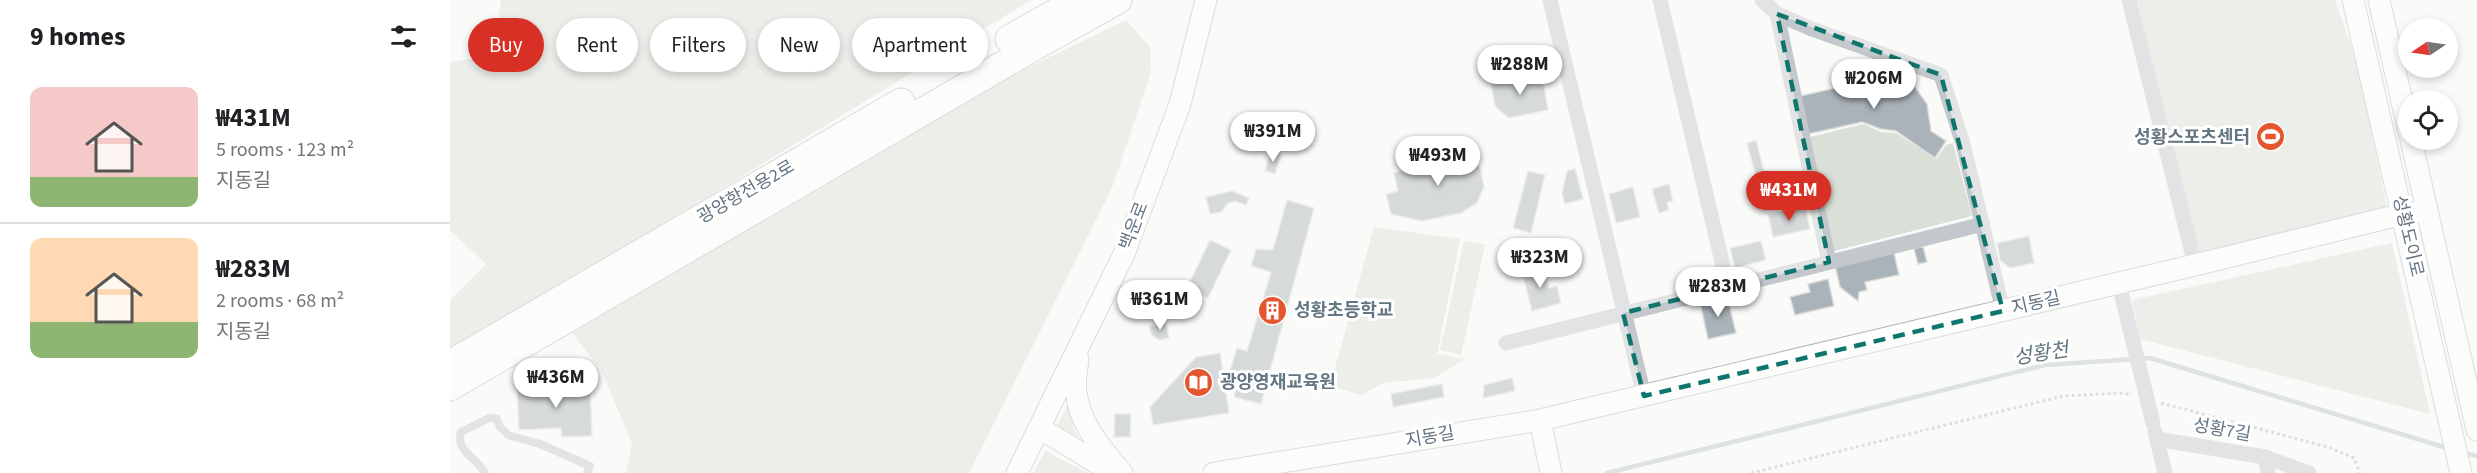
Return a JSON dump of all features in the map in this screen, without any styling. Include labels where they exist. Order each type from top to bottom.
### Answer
[{"type":"highway","name":"광양항전용2로","points":[[450,364],[1078,0]]},
{"type":"highway","name":"광양항전용2로","points":[[450,387],[1118,0]]},
{"type":"street","name":"백운로","points":[[1017,473],[1124,254],[1180,104],[1206,0]]},
{"type":"street","points":[[1550,0],[1644,396]]},
{"type":"street","points":[[1660,0],[1728,287]]},
{"type":"street","points":[[1762,0],[1777,14],[1812,29],[1941,75],[1963,144],[2003,311]]},
{"type":"street","points":[[2129,0],[2195,265]]},
{"type":"street","name":"성황도이로","points":[[2353,0],[2461,473]]},
{"type":"street","points":[[2379,0],[2399,90]]},
{"type":"street","points":[[1777,14],[1829,262]]},
{"type":"street","name":"성황도이로","points":[[2413,150],[2477,430]]},
{"type":"street","name":"지동길","points":[[1214,473],[1540,420],[2403,214],[2427,211]]},
{"type":"street","points":[[1506,343],[1983,224]]},
{"type":"street","points":[[2119,283],[2164,473]]},
{"type":"street","points":[[1080,345],[1075,390],[1083,420],[1097,444],[1122,473]]},
{"type":"street","points":[[1540,420],[1550,465]]},
{"type":"street","points":[[1040,428],[1113,473]]},
{"type":"street","name":"성황7길","points":[[2157,439],[2265,457],[2268,473]]},
{"type":"street","points":[[2265,457],[2309,473]]},
{"type":"lane","points":[[485,473],[461,448],[459,440],[461,432],[489,418],[497,419],[500,427],[508,435],[540,444],[590,466],[587,473]]},
{"type":"path","points":[[1751,473],[2062,396],[2122,393],[2134,396]]},
{"type":"path","points":[[2157,402],[2328,447],[2354,458],[2360,473]]},
{"type":"highlighted area","points":[[1777,14],[1941,75],[2003,311],[1644,396],[1623,313],[1829,262]]},
{"type":"shaded area","points":[[501,0],[1031,0],[988,26],[988,18],[852,18],[852,72],[913,72],[685,211],[450,348],[450,300],[486,264],[450,230],[450,62],[468,59],[468,72],[544,72],[544,18],[498,18]]},
{"type":"shaded area","name":"성황스포츠센터","points":[[2137,0],[2335,0],[2358,66],[2387,209],[2198,253]]},
{"type":"shaded area","points":[[1126,20],[1150,47],[1151,72],[1112,188],[969,473],[626,473],[632,444],[602,371],[572,333],[1000,81]]},
{"type":"shaded area","points":[[1863,124],[1881,132],[1896,133],[1936,159],[1946,145],[1953,143],[1972,216],[1834,251],[1806,138]]},
{"type":"shaded area","points":[[1374,227],[1460,239],[1437,354],[1465,359],[1434,378],[1383,383],[1361,395],[1330,386]]},
{"type":"shaded area","points":[[1464,241],[1485,245],[1461,355],[1440,350]]},
{"type":"shaded area","points":[[2392,243],[2430,414],[2140,339],[2132,300]]},
{"type":"shaded area","points":[[1069,403],[1073,427],[1079,438],[1057,426]]},
{"type":"shaded area","points":[[1045,451],[1088,473],[1033,473]]},
{"type":"building","points":[[1542,74],[1548,110],[1509,118],[1495,106],[1491,84]]},
{"type":"building","points":[[1873,74],[1894,76],[1915,87],[1927,104],[1931,131],[1946,141],[1935,158],[1896,131],[1881,129],[1862,122],[1808,134],[1800,96],[1862,82]]},
{"type":"building","points":[[1756,140],[1767,183],[1758,185],[1747,143]]},
{"type":"building","points":[[1465,144],[1467,154],[1480,167],[1484,187],[1477,203],[1461,213],[1422,221],[1391,214],[1386,194],[1398,191],[1394,173],[1434,163],[1431,152]]},
{"type":"building","points":[[1271,151],[1281,154],[1275,174],[1265,171]]},
{"type":"building","points":[[1575,169],[1583,199],[1565,204],[1562,193],[1567,171]]},
{"type":"building","points":[[1528,171],[1545,175],[1531,233],[1513,228]]},
{"type":"building","points":[[1800,183],[1804,201],[1767,209],[1763,191]]},
{"type":"building","points":[[1669,184],[1673,201],[1667,202],[1669,210],[1659,213],[1652,189]]},
{"type":"building","points":[[1633,187],[1640,217],[1616,223],[1609,194]]},
{"type":"building","points":[[1232,191],[1249,198],[1246,205],[1235,201],[1227,204],[1221,212],[1210,214],[1206,197]]},
{"type":"building","name":"성황초등학교","points":[[1287,200],[1314,208],[1261,404],[1234,397],[1238,381],[1229,374],[1237,348],[1247,351],[1271,272],[1251,266],[1256,249],[1273,250]]},
{"type":"building","points":[[1805,206],[1810,229],[1773,237],[1768,214]]},
{"type":"building","points":[[2029,236],[2034,263],[2010,268],[2000,260],[1997,243]]},
{"type":"building","points":[[1210,240],[1231,250],[1208,298],[1187,288]]},
{"type":"building","points":[[1761,241],[1766,260],[1735,268],[1730,248]]},
{"type":"building","points":[[1923,246],[1927,262],[1918,264],[1914,249]]},
{"type":"building","points":[[1894,253],[1899,275],[1865,282],[1867,290],[1859,292],[1858,301],[1840,287],[1835,265]]},
{"type":"building","points":[[1544,266],[1549,288],[1557,286],[1561,303],[1532,311],[1522,271]]},
{"type":"building","points":[[1828,279],[1834,306],[1795,315],[1790,297],[1810,292],[1808,284]]},
{"type":"building","points":[[1727,296],[1736,333],[1708,339],[1700,302]]},
{"type":"building","points":[[1166,323],[1169,338],[1159,340],[1151,334],[1149,326]]},
{"type":"building","name":"광양영재교육원","points":[[1220,353],[1229,413],[1153,425],[1150,407],[1196,357]]},
{"type":"building","points":[[1512,378],[1515,391],[1483,398],[1484,385]]},
{"type":"building","points":[[590,384],[592,436],[562,437],[561,428],[519,430],[517,387]]},
{"type":"building","points":[[1442,384],[1444,397],[1393,407],[1391,394]]},
{"type":"building","points":[[1115,414],[1131,414],[1130,437],[1114,437]]},
{"type":"waterway","name":"성황천","points":[[1607,473],[2045,365],[2150,358],[2447,448]]},
{"type":"waterway","name":"성황천","points":[[2464,453],[2477,456]]},
{"type":"place","name":"성황스포츠센터","points":[[2271,137]]},
{"type":"place","name":"성황초등학교","points":[[1273,310]]},
{"type":"place","name":"광양영재교육원","points":[[1199,382]]}]
